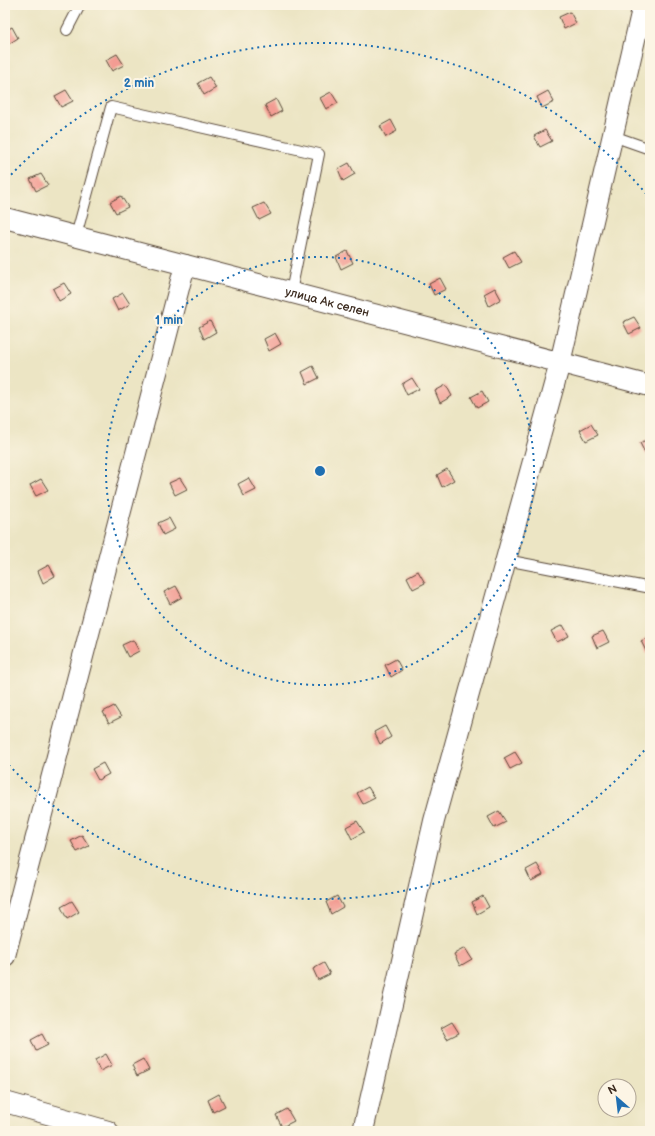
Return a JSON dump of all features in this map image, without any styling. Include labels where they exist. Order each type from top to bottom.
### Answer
[{"type":"street","points":[[363,1131],[434,821],[560,363],[643,5]]},
{"type":"street","name":"улица Ак селен","points":[[5,218],[650,386]]},
{"type":"street","points":[[5,956],[185,265]]},
{"type":"street","points":[[5,1102],[108,1131]]},
{"type":"lane","points":[[67,30],[80,5]]},
{"type":"lane","points":[[76,236],[111,107],[319,154],[291,292]]},
{"type":"lane","points":[[613,136],[650,149]]},
{"type":"lane","points":[[506,560],[646,587],[650,586]]},
{"type":"building","points":[[570,12],[576,23],[564,29],[559,17]]},
{"type":"building","points":[[12,27],[18,38],[7,45],[5,31]]},
{"type":"building","points":[[117,54],[124,65],[112,71],[106,60]]},
{"type":"building","points":[[209,77],[216,88],[204,95],[198,83]]},
{"type":"building","points":[[66,90],[73,101],[61,107],[55,96]]},
{"type":"building","points":[[548,91],[554,102],[542,108],[537,97]]},
{"type":"building","points":[[331,92],[338,103],[326,109],[320,98]]},
{"type":"building","points":[[276,99],[282,111],[271,117],[265,105]]},
{"type":"building","points":[[391,120],[397,131],[386,137],[380,126]]},
{"type":"building","points":[[545,130],[552,141],[540,147],[534,136]]},
{"type":"building","points":[[349,163],[355,174],[343,181],[338,169]]},
{"type":"building","points":[[41,174],[48,185],[36,191],[30,179]]},
{"type":"building","points":[[121,196],[128,207],[116,213],[110,202]]},
{"type":"building","points":[[264,203],[271,214],[259,220],[253,208]]},
{"type":"building","points":[[347,251],[353,263],[341,269],[336,257]]},
{"type":"building","points":[[514,251],[521,262],[509,268],[503,257]]},
{"type":"building","points":[[440,278],[446,289],[434,295],[429,284]]},
{"type":"building","points":[[64,283],[71,294],[59,301],[53,289]]},
{"type":"building","points":[[495,288],[501,299],[489,306],[484,294]]},
{"type":"building","points":[[123,293],[130,304],[118,311],[112,299]]},
{"type":"building","points":[[634,317],[641,328],[629,334],[623,322]]},
{"type":"building","points":[[210,321],[216,332],[204,339],[199,327]]},
{"type":"building","points":[[275,333],[281,344],[269,351],[264,339]]},
{"type":"building","points":[[313,366],[319,378],[307,384],[302,372]]},
{"type":"building","points":[[412,378],[419,389],[407,395],[402,384]]},
{"type":"building","points":[[446,385],[452,396],[440,403],[435,391]]},
{"type":"building","points":[[482,391],[488,402],[477,408],[471,397]]},
{"type":"building","points":[[591,424],[598,435],[586,441],[580,430]]},
{"type":"building","points":[[650,438],[650,453],[646,455],[640,443]]},
{"type":"building","points":[[447,469],[454,480],[442,487],[437,475]]},
{"type":"building","points":[[180,478],[187,489],[175,495],[169,483]]},
{"type":"building","points":[[249,478],[256,490],[244,496],[238,484]]},
{"type":"building","points":[[41,479],[48,490],[36,496],[30,485]]},
{"type":"building","points":[[169,518],[175,529],[163,535],[158,523]]},
{"type":"building","points":[[49,565],[55,576],[43,583],[38,571]]},
{"type":"building","points":[[418,571],[425,583],[413,589],[407,577]]},
{"type":"building","points":[[176,586],[182,597],[170,604],[164,592]]},
{"type":"building","points":[[563,625],[569,636],[557,642],[551,631]]},
{"type":"building","points":[[603,631],[609,642],[597,648],[592,636]]},
{"type":"building","points":[[650,636],[650,651],[647,653],[641,641]]},
{"type":"building","points":[[133,640],[139,651],[128,657],[122,645]]},
{"type":"building","points":[[396,659],[402,670],[391,677],[385,665]]},
{"type":"building","points":[[114,706],[121,717],[109,723],[103,712]]},
{"type":"building","points":[[385,726],[391,737],[380,744],[374,732]]},
{"type":"building","points":[[515,752],[522,763],[510,769],[504,758]]},
{"type":"building","points":[[103,763],[109,774],[98,780],[92,769]]},
{"type":"building","points":[[368,787],[375,798],[363,804],[357,793]]},
{"type":"building","points":[[499,811],[506,822],[494,828],[488,817]]},
{"type":"building","points":[[357,821],[364,832],[352,839],[346,827]]},
{"type":"building","points":[[82,835],[89,846],[77,852],[71,841]]},
{"type":"building","points":[[537,864],[543,875],[531,881],[526,870]]},
{"type":"building","points":[[337,896],[343,907],[331,914],[326,902]]},
{"type":"building","points":[[483,896],[489,907],[477,914],[472,902]]},
{"type":"building","points":[[72,901],[79,912],[67,919],[61,907]]},
{"type":"building","points":[[465,948],[472,959],[460,966],[454,954]]},
{"type":"building","points":[[324,963],[330,974],[318,980],[313,969]]},
{"type":"building","points":[[452,1022],[459,1033],[447,1039],[441,1028]]},
{"type":"building","points":[[42,1034],[48,1045],[36,1051],[31,1040]]},
{"type":"building","points":[[106,1054],[112,1065],[100,1071],[95,1060]]},
{"type":"building","points":[[143,1059],[149,1070],[137,1076],[132,1065]]},
{"type":"building","points":[[219,1094],[225,1106],[213,1112],[208,1100]]},
{"type":"building","points":[[287,1109],[294,1121],[282,1127],[276,1115]]}]
